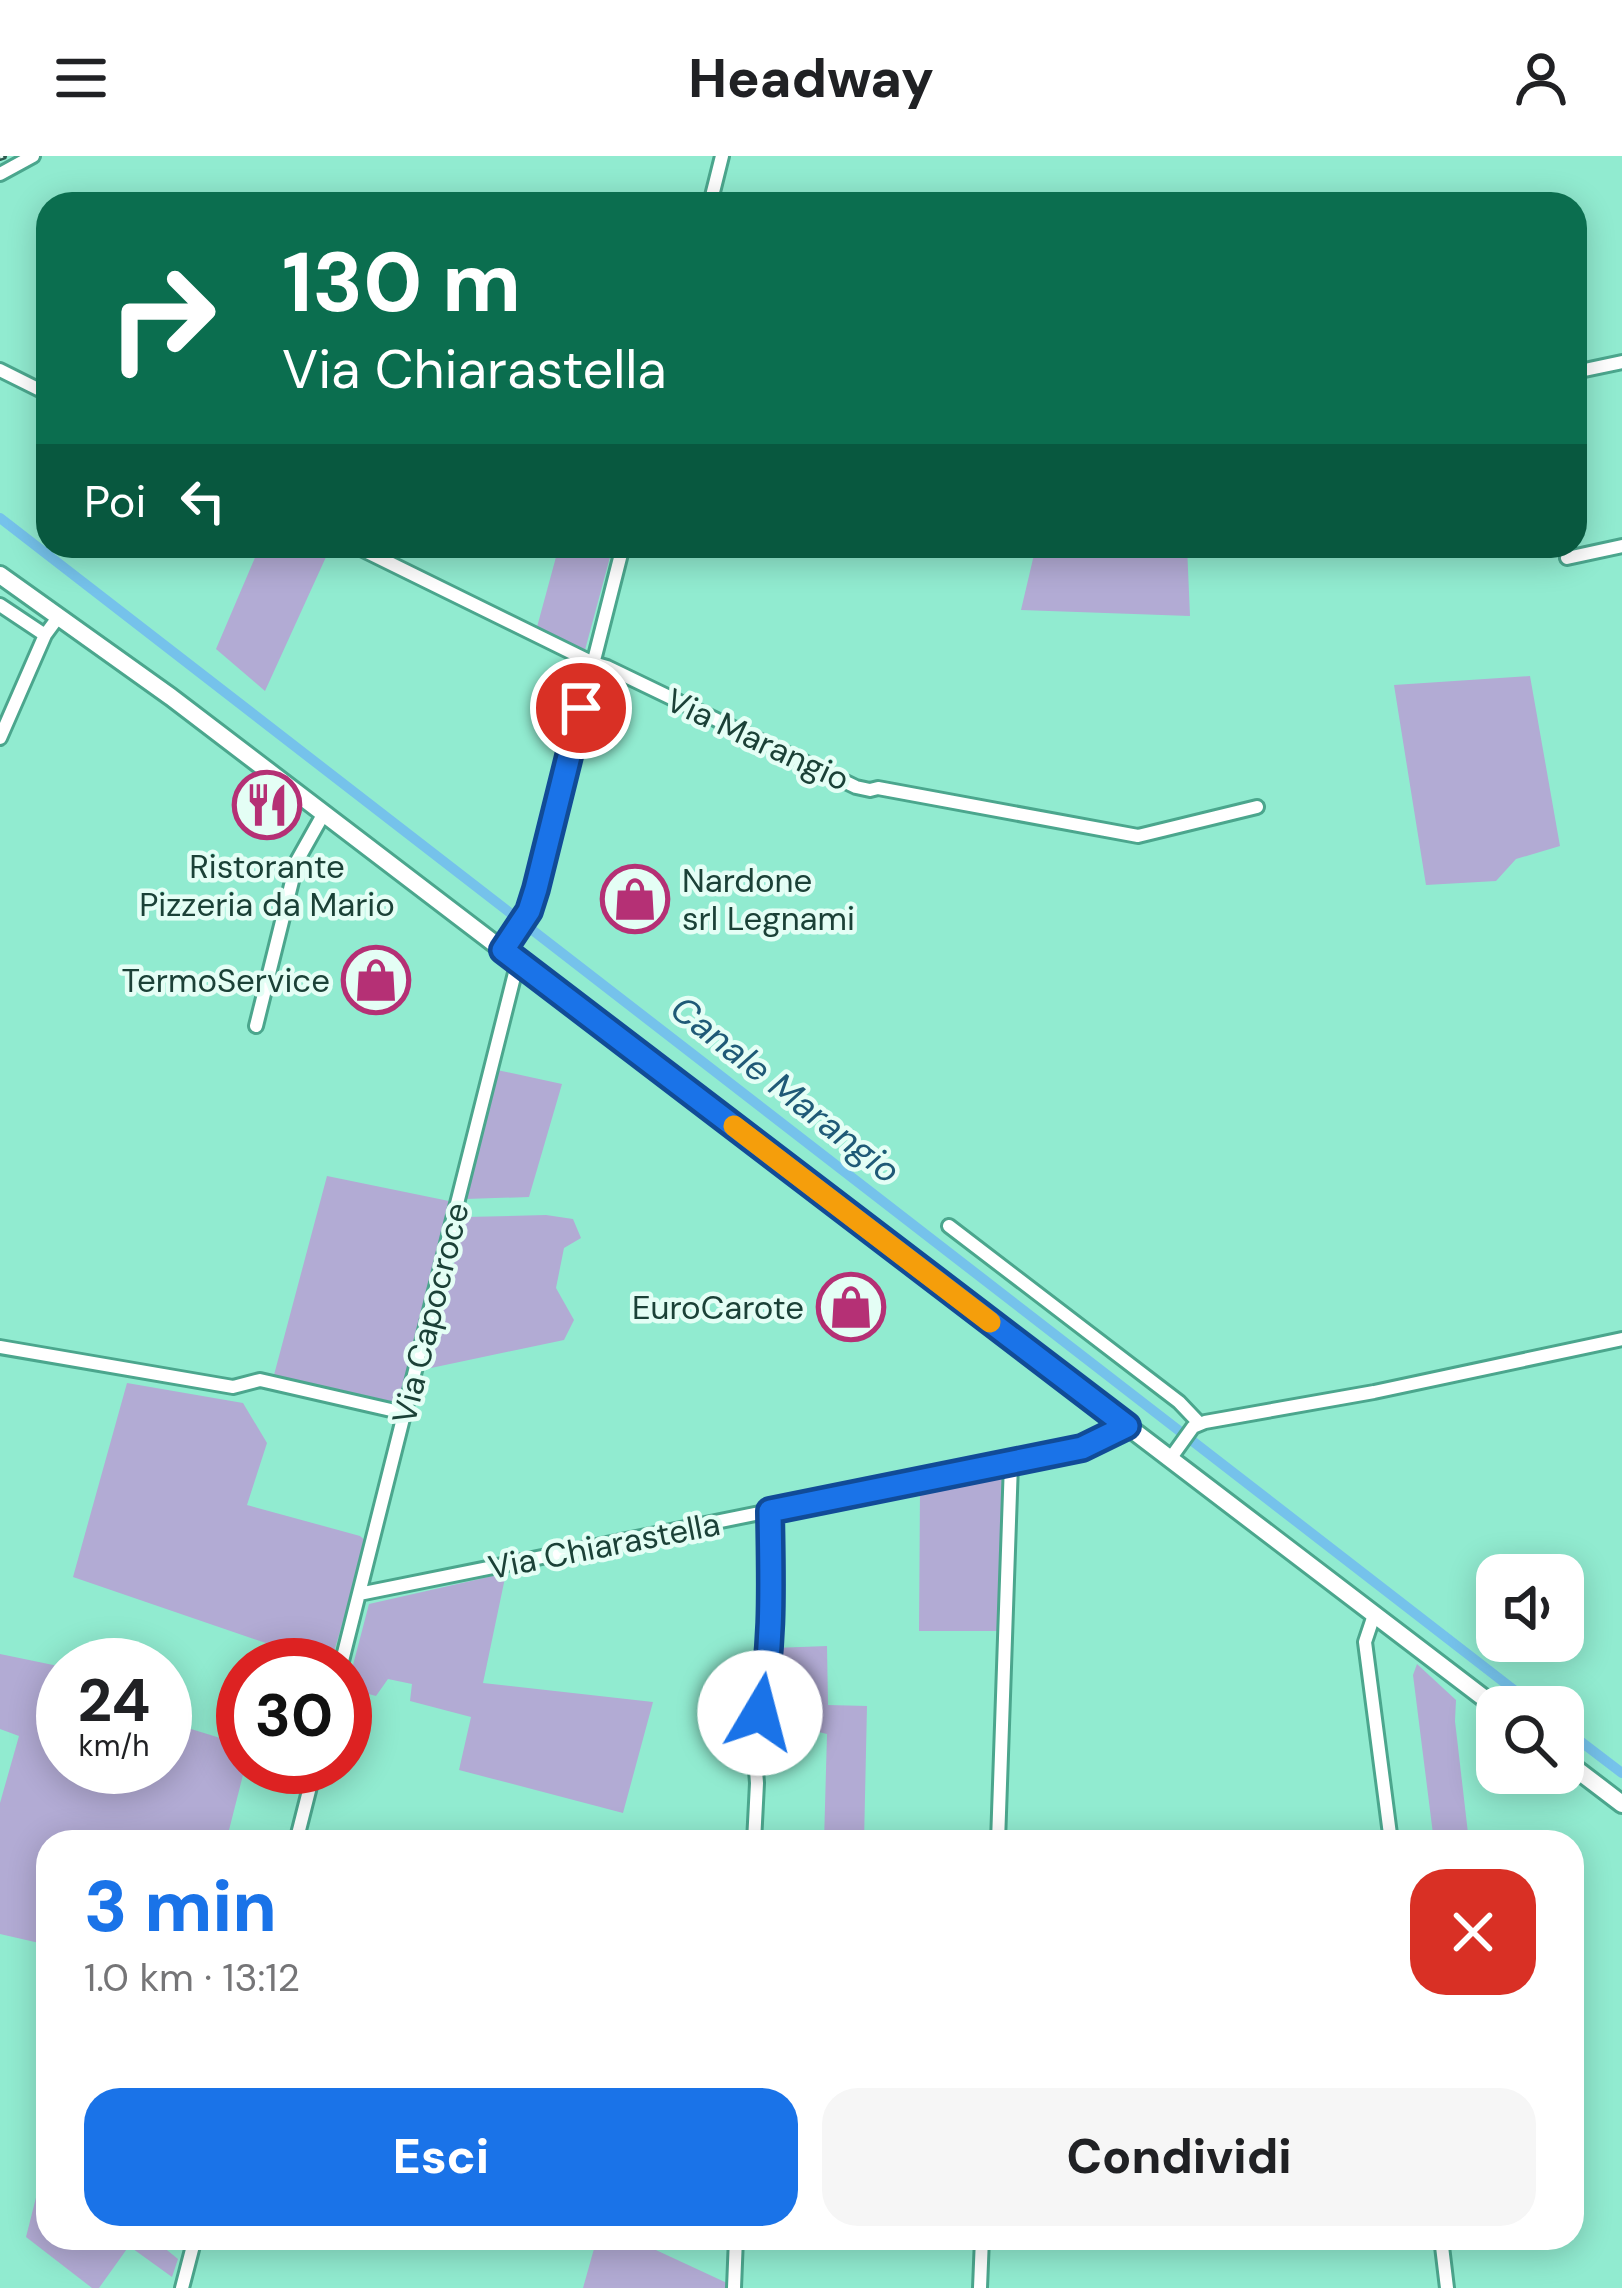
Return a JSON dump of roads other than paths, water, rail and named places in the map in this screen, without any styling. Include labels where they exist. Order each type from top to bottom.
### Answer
[{"type":"main road","points":[[0,575],[505,944],[518,961],[1127,1426],[1174,1453],[1476,1692]]},
{"type":"main road","points":[[1584,1775],[1622,1804]]},
{"type":"street","points":[[0,173],[33,156]]},
{"type":"street","points":[[713,192],[722,156]]},
{"type":"street","points":[[1587,370],[1622,362]]},
{"type":"street","points":[[0,370],[36,388]]},
{"type":"street","points":[[1587,553],[1622,545]]},
{"type":"street","name":"Via Marangio","points":[[380,558],[856,787],[1138,836],[1257,807]]},
{"type":"street","points":[[505,944],[529,911],[620,558]]},
{"type":"street","points":[[0,605],[45,635]]},
{"type":"street","points":[[0,739],[45,635],[59,616]]},
{"type":"street","points":[[256,1026],[297,861],[324,814]]},
{"type":"street","name":"Via Capocroce","points":[[348,1638],[518,961]]},
{"type":"street","points":[[949,1226],[1179,1402],[1196,1425]]},
{"type":"street","points":[[1174,1453],[1196,1425],[1622,1339]]},
{"type":"street","points":[[0,1348],[233,1387],[260,1380],[404,1413]]},
{"type":"street","name":"Via Chiarastella","points":[[359,1594],[1082,1448],[1127,1426]]},
{"type":"street","points":[[998,1830],[1011,1463]]},
{"type":"street","points":[[755,1830],[753,1731],[766,1684],[772,1602],[770,1511]]},
{"type":"street","points":[[1374,1615],[1365,1642],[1389,1830]]},
{"type":"street","points":[[299,1830],[308,1794]]},
{"type":"street","points":[[182,2288],[192,2250]]},
{"type":"street","points":[[734,2288],[736,2250]]},
{"type":"street","points":[[980,2288],[982,2250]]},
{"type":"street","points":[[1442,2250],[1447,2288]]},
{"type":"waterway","name":"Canale Marangio","points":[[0,518],[36,546]]},
{"type":"waterway","name":"Canale Marangio","points":[[52,558],[1509,1686]]},
{"type":"waterway","name":"Canale Marangio","points":[[1584,1744],[1622,1773]]},
{"type":"place","name":"Ristorante Pizzeria da Mario","points":[[267,805]]},
{"type":"place","name":"Nardone srl Legnami","points":[[635,899]]},
{"type":"place","name":"TermoService","points":[[376,980]]},
{"type":"place","name":"EuroCarote","points":[[851,1307]]}]
